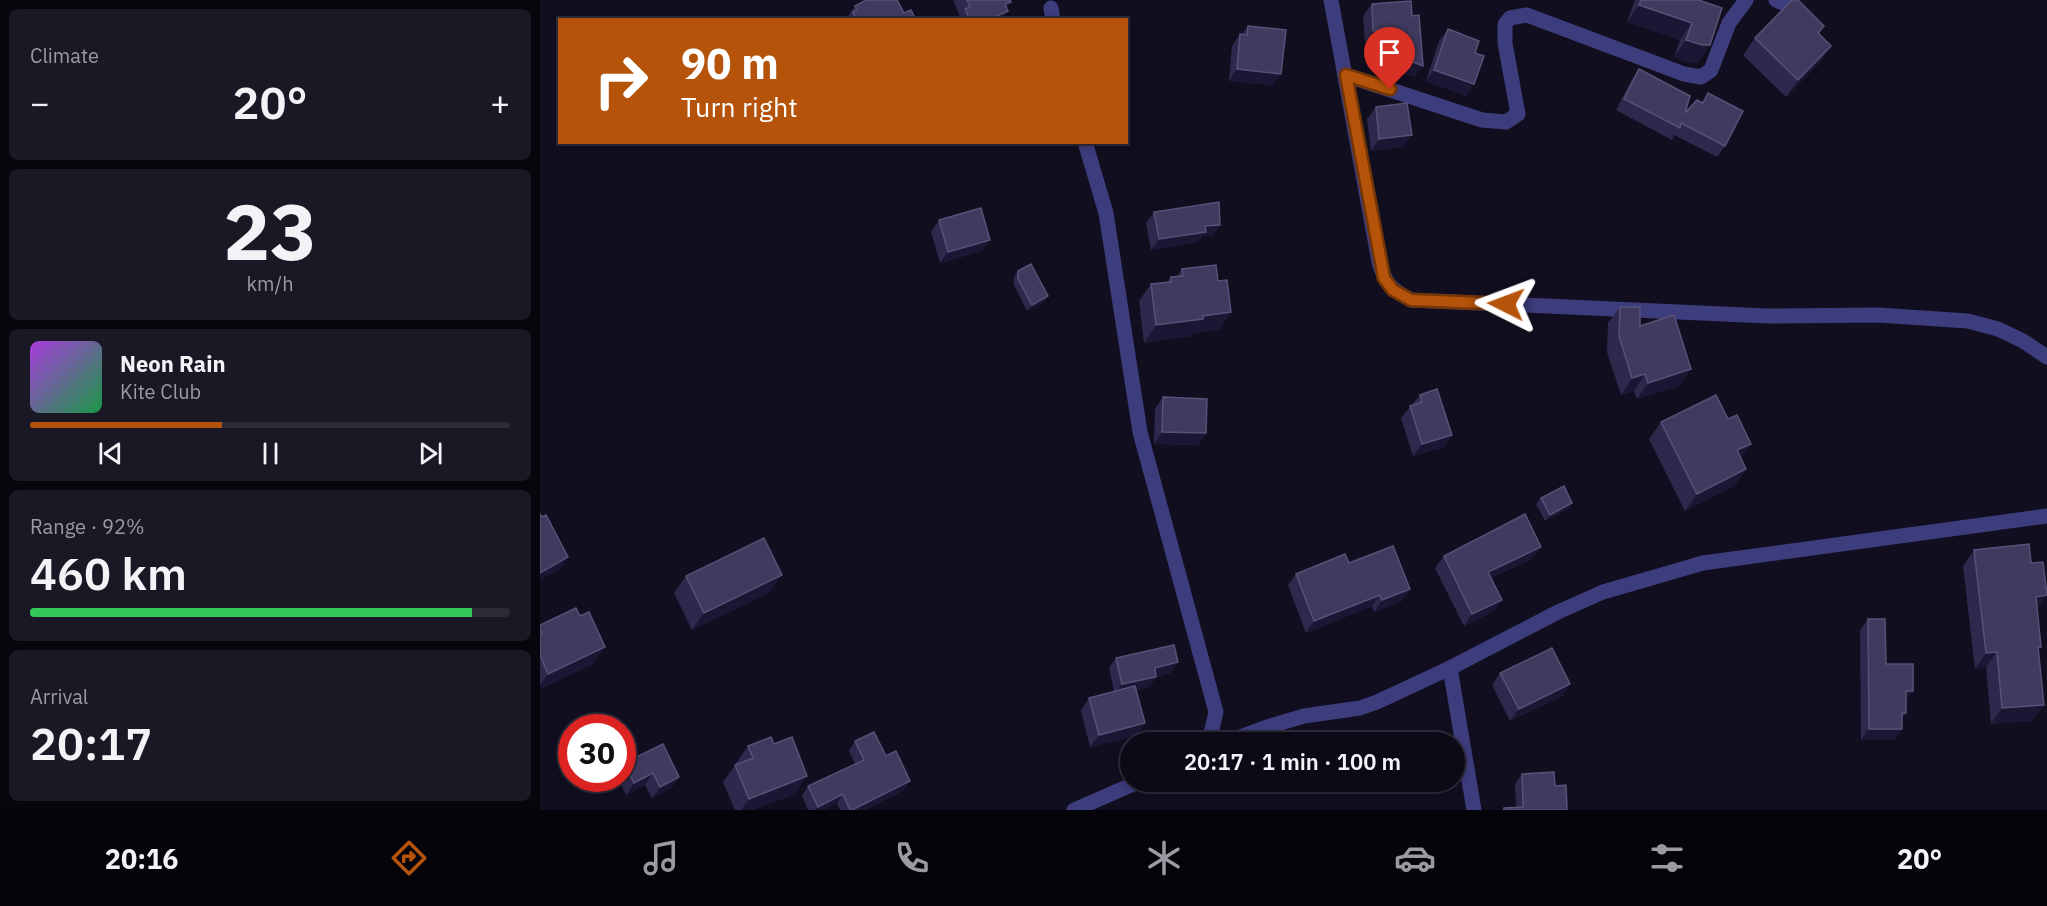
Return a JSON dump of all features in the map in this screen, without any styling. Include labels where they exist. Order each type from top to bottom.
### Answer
[{"type":"street","points":[[1331,0],[1384,278],[1393,290],[1411,300],[1767,316],[1878,315],[1968,321],[1998,329],[2023,341],[2047,357]]},
{"type":"street","points":[[1346,75],[1482,120],[1506,122],[1518,114],[1505,43],[1505,24],[1510,18],[1527,15],[1684,74],[1701,77],[1711,70],[1729,23],[1746,0]]},
{"type":"street","points":[[1776,0],[1794,8],[1812,24]]},
{"type":"street","points":[[1086,144],[1106,213],[1140,432],[1216,712],[1211,732]]},
{"type":"street","points":[[1254,732],[1304,716],[1360,708],[1377,702],[1603,592],[1703,563],[2047,516]]},
{"type":"street","points":[[1450,668],[1474,810]]},
{"type":"street","points":[[1074,810],[1120,790]]},
{"type":"building","points":[[866,0],[897,0],[904,13],[911,10],[915,18],[855,18],[853,12],[857,10],[855,6]]},
{"type":"building","points":[[967,0],[1010,0],[1011,2],[1005,4],[1008,11],[992,18],[969,18],[965,9],[970,7]]},
{"type":"building","points":[[1641,0],[1701,0],[1722,8],[1710,45],[1686,40],[1692,23],[1639,5]]},
{"type":"building","points":[[1792,0],[1798,0],[1824,26],[1818,33],[1831,46],[1798,80],[1755,38]]},
{"type":"building","points":[[1411,1],[1412,16],[1419,15],[1423,66],[1381,50],[1379,31],[1373,31],[1372,4]]},
{"type":"building","points":[[1248,26],[1286,30],[1281,74],[1237,69],[1240,34],[1247,35]]},
{"type":"building","points":[[1448,29],[1479,41],[1475,53],[1484,56],[1474,84],[1434,70]]},
{"type":"building","points":[[1639,69],[1690,96],[1685,113],[1697,100],[1703,103],[1708,93],[1743,111],[1725,146],[1681,123],[1680,128],[1624,99]]},
{"type":"building","points":[[1407,103],[1412,135],[1379,139],[1376,107]]},
{"type":"building","points":[[1219,202],[1220,225],[1205,226],[1206,232],[1159,239],[1154,212]]},
{"type":"building","points":[[981,208],[990,240],[948,252],[939,220]]},
{"type":"building","points":[[1031,264],[1048,296],[1032,305],[1018,279],[1018,271]]},
{"type":"building","points":[[1216,265],[1218,281],[1227,280],[1231,312],[1203,316],[1203,319],[1156,325],[1151,284],[1171,282],[1171,277],[1183,276],[1182,269]]},
{"type":"building","points":[[1620,307],[1640,307],[1640,326],[1674,315],[1691,369],[1648,383],[1645,374],[1632,378],[1619,336]]},
{"type":"building","points":[[1437,389],[1452,435],[1422,444],[1410,406],[1422,402],[1420,395]]},
{"type":"building","points":[[1716,395],[1728,419],[1737,415],[1751,444],[1737,450],[1746,469],[1697,494],[1661,422]]},
{"type":"building","points":[[1163,397],[1207,399],[1206,433],[1162,432]]},
{"type":"building","points":[[1564,486],[1572,503],[1550,515],[1541,498]]},
{"type":"building","points":[[540,514],[542,517],[546,515],[568,557],[540,573]]},
{"type":"building","points":[[1525,514],[1541,547],[1488,572],[1502,600],[1472,614],[1444,556]]},
{"type":"building","points":[[764,538],[782,575],[704,613],[686,576]]},
{"type":"building","points":[[2029,544],[2031,563],[2043,562],[2047,595],[2036,597],[2044,705],[2002,708],[1997,652],[1986,653],[1974,550]]},
{"type":"building","points":[[1393,546],[1410,589],[1382,600],[1380,595],[1314,621],[1296,574],[1345,554],[1349,563]]},
{"type":"building","points":[[576,608],[580,616],[589,612],[605,647],[548,674],[540,655],[540,635],[542,634],[540,625]]},
{"type":"building","points":[[1868,619],[1885,619],[1886,664],[1913,664],[1913,691],[1906,691],[1906,713],[1902,713],[1902,729],[1869,729]]},
{"type":"building","points":[[1174,645],[1178,662],[1155,668],[1156,677],[1122,684],[1116,658]]},
{"type":"building","points":[[1552,648],[1570,684],[1519,709],[1500,673]]},
{"type":"building","points":[[1135,686],[1145,723],[1099,735],[1089,698]]},
{"type":"building","points":[[874,732],[886,756],[896,751],[910,781],[852,810],[843,794],[818,807],[808,786],[864,760],[855,741]]},
{"type":"building","points":[[771,737],[774,744],[792,737],[807,776],[749,799],[735,765],[753,758],[748,746]]},
{"type":"building","points":[[663,744],[679,777],[660,787],[653,773],[636,782],[636,757]]},
{"type":"building","points":[[1554,772],[1555,786],[1566,785],[1567,810],[1504,810],[1504,808],[1523,807],[1522,774]]},
{"type":"route","points":[[1390,89],[1346,75],[1379,262],[1384,278],[1393,290],[1411,300],[1506,304]]}]
